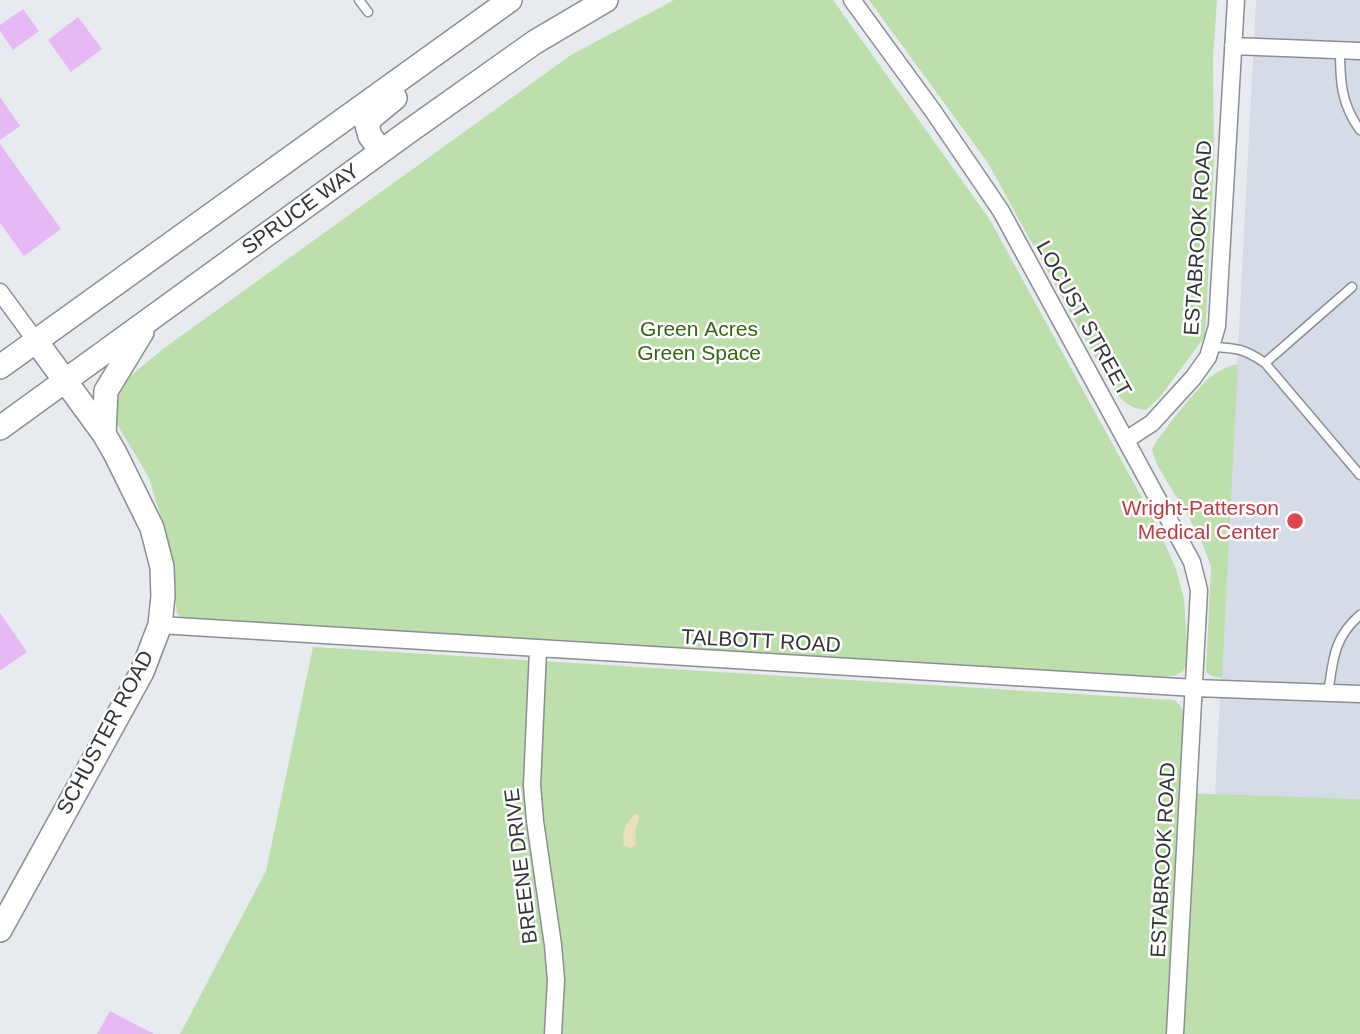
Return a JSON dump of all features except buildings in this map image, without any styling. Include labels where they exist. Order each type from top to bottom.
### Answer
[{"type":"street","points":[[0,367],[510,0]]},
{"type":"street","name":"SPRUCE WAY","points":[[0,428],[535,42],[606,0]]},
{"type":"street","name":"LOCUST STREET","points":[[852,0],[933,111],[1000,211],[1192,562],[1199,590],[1195,688]]},
{"type":"street","name":"ESTABROOK ROAD","points":[[1126,440],[1152,424],[1193,378],[1213,347],[1217,326],[1236,0]]},
{"type":"street","points":[[1233,46],[1360,51]]},
{"type":"street","points":[[381,151],[370,136],[368,125],[372,117],[404,89],[419,64]]},
{"type":"street","points":[[0,292],[36,341]]},
{"type":"street","points":[[104,434],[106,391],[148,321]]},
{"type":"street","name":"SCHUSTER ROAD","points":[[0,930],[142,672],[160,625],[163,596],[162,567],[152,528],[104,434],[36,341]]},
{"type":"street","name":"TALBOTT ROAD","points":[[160,625],[1195,688],[1360,694]]},
{"type":"street","name":"BREENE DRIVE","points":[[538,650],[532,785],[556,980],[553,1034]]},
{"type":"street","name":"ESTABROOK ROAD","points":[[1175,1034],[1195,688]]},
{"type":"lane","points":[[359,0],[368,12]]},
{"type":"lane","points":[[1340,50],[1342,96],[1360,130]]},
{"type":"lane","points":[[1265,363],[1352,287]]},
{"type":"lane","points":[[1213,347],[1237,348],[1249,352],[1265,363],[1360,475]]},
{"type":"lane","points":[[1328,694],[1338,642],[1349,625],[1360,615]]},
{"type":"shaded area","name":"Wright-Patterson Medical Center","points":[[1256,0],[1360,0],[1360,799],[1215,795]]},
{"type":"green space","name":"Green Acres Green Space","points":[[674,0],[833,0],[990,220],[1154,520],[1176,569],[1184,599],[1188,660],[1183,671],[1174,676],[1163,677],[194,620],[181,617],[177,613],[172,564],[149,478],[111,414],[117,387],[163,349],[571,55]]},
{"type":"green space","points":[[869,0],[1217,0],[1213,57],[1214,160],[1205,336],[1160,397],[1146,410],[1131,406],[1120,398],[1112,387],[988,163]]},
{"type":"green space","points":[[1238,364],[1222,678],[1206,672],[1211,567],[1208,557],[1199,536],[1160,470],[1152,449],[1178,413],[1208,379]]},
{"type":"green space","points":[[313,647],[1174,700],[1185,715],[1179,793],[1360,799],[1360,1034],[180,1034],[266,871]]},
{"type":"sand","points":[[635,814],[639,815],[635,830],[636,844],[630,848],[624,845],[624,832]]},
{"type":"place","name":"Wright-Patterson Medical Center","points":[[1295,521]]}]
